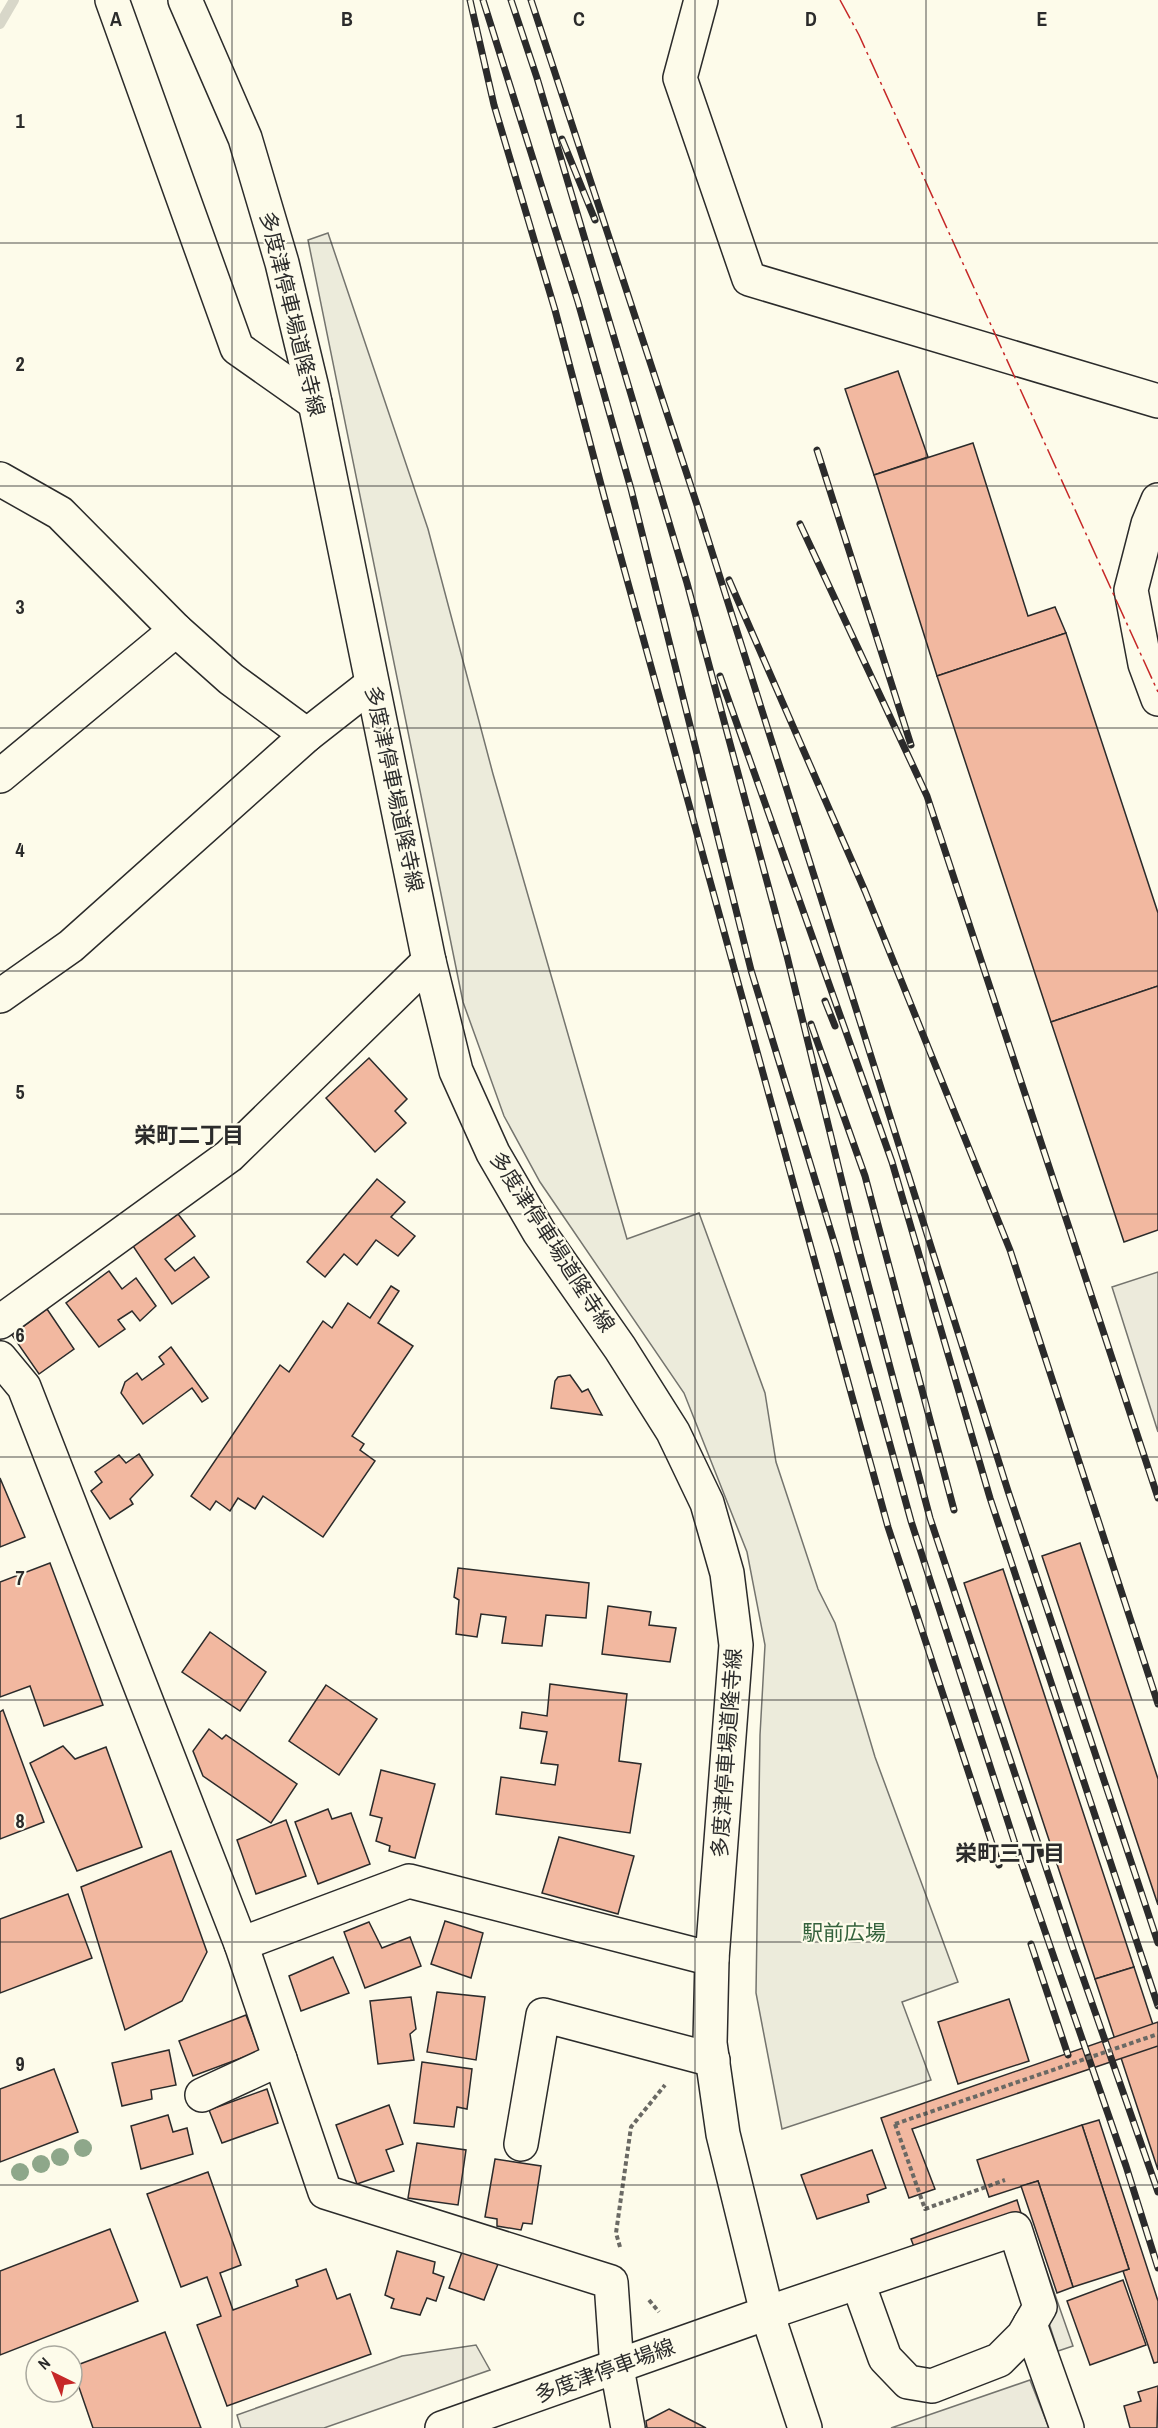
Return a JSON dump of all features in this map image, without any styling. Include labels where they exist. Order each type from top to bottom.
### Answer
[{"type":"street","points":[[112,0],[237,348],[315,403]]},
{"type":"street","name":"多度津停車場道隆寺線","points":[[185,0],[245,138],[282,263],[315,403],[429,962],[456,1071],[493,1153],[540,1232],[620,1348],[673,1432],[707,1503],[727,1573],[736,1645],[712,1959],[710,2043],[723,2134],[767,2313],[805,2428]]},
{"type":"street","points":[[701,0],[680,78],[749,279],[1158,401]]},
{"type":"street","points":[[0,479],[60,513],[176,630],[231,679],[307,735]]},
{"type":"street","points":[[1158,500],[1148,524],[1131,590],[1145,664],[1158,699]]},
{"type":"street","points":[[0,776],[176,630]]},
{"type":"street","points":[[0,996],[71,946],[307,735],[372,684]]},
{"type":"street","points":[[0,1322],[230,1156],[429,962]]},
{"type":"street","points":[[0,1358],[24,1387],[241,1944],[325,2192],[611,2282],[616,2368],[628,2428]]},
{"type":"street","points":[[241,1944],[409,1881],[712,1959]]},
{"type":"street","points":[[521,2144],[543,2015],[713,2060]]},
{"type":"street","points":[[202,2095],[280,2059]]},
{"type":"street","name":"多度津停車場線","points":[[442,2428],[767,2313],[1015,2229],[1040,2307],[1030,2324]]},
{"type":"street","points":[[858,2283],[885,2358],[908,2382],[932,2386],[999,2360],[1023,2336],[1030,2324]]},
{"type":"street","points":[[1030,2324],[1067,2428]]},
{"type":"path","points":[[1005,2180],[925,2209],[895,2124],[1158,2034]]},
{"type":"path","points":[[621,2250],[616,2233],[631,2127],[668,2082]]},
{"type":"path","points":[[644,2294],[659,2312]]},
{"type":"green space","name":"駅前広場","points":[[328,233],[428,529],[493,774],[627,1239],[699,1213],[765,1393],[776,1462],[818,1589],[835,1623],[875,1757],[958,1982],[902,2002],[931,2080],[782,2129],[756,1993],[760,1735],[765,1645],[747,1552],[684,1393],[540,1182],[504,1116],[463,1002],[308,240]]},
{"type":"shaded area","points":[[1158,1272],[1158,1432],[1112,1287]]},
{"type":"shaded area","points":[[1034,2235],[1073,2346],[1058,2351],[1022,2240]]},
{"type":"shaded area","points":[[476,2345],[490,2370],[324,2428],[241,2428],[237,2415],[402,2356]]},
{"type":"shaded area","points":[[1030,2380],[1049,2428],[891,2428]]},
{"type":"building","points":[[898,371],[928,457],[874,475],[845,389]]},
{"type":"building","points":[[973,443],[1028,616],[1055,607],[1066,633],[937,676],[874,475]]},
{"type":"building","points":[[1066,633],[1158,913],[1158,986],[1051,1022],[937,676]]},
{"type":"building","points":[[1158,986],[1158,1230],[1124,1242],[1051,1022]]},
{"type":"building","points":[[369,1058],[407,1099],[395,1111],[406,1123],[375,1152],[326,1098]]},
{"type":"building","points":[[377,1179],[405,1202],[391,1217],[415,1236],[398,1256],[376,1240],[357,1265],[344,1254],[325,1277],[307,1262]]},
{"type":"building","points":[[178,1214],[195,1236],[165,1259],[175,1271],[194,1257],[209,1277],[172,1304],[133,1246]]},
{"type":"building","points":[[109,1271],[122,1289],[136,1278],[156,1306],[140,1321],[132,1311],[118,1320],[125,1329],[99,1347],[66,1303]]},
{"type":"building","points":[[391,1286],[399,1291],[378,1323],[413,1346],[352,1436],[364,1444],[360,1450],[375,1461],[323,1537],[263,1496],[255,1509],[238,1498],[230,1511],[216,1501],[210,1510],[191,1496],[280,1365],[289,1372],[323,1321],[332,1328],[348,1303],[370,1318]]},
{"type":"building","points":[[47,1309],[74,1349],[39,1374],[12,1335]]},
{"type":"building","points":[[171,1347],[208,1398],[202,1402],[192,1388],[143,1424],[121,1393],[125,1382],[137,1373],[142,1380],[164,1364],[159,1357]]},
{"type":"building","points":[[570,1375],[582,1392],[588,1389],[602,1415],[551,1408],[555,1381],[558,1377]]},
{"type":"building","points":[[139,1454],[153,1475],[130,1499],[133,1504],[110,1519],[91,1491],[102,1482],[95,1472],[119,1455],[126,1463]]},
{"type":"building","points":[[0,1478],[25,1537],[0,1547]]},
{"type":"building","points":[[1080,1543],[1158,1779],[1158,1905],[1042,1556]]},
{"type":"building","points":[[50,1563],[103,1705],[44,1726],[30,1686],[0,1697],[0,1582]]},
{"type":"building","points":[[458,1568],[589,1583],[586,1618],[546,1615],[542,1646],[502,1643],[506,1617],[481,1614],[477,1637],[456,1634],[459,1600],[454,1597]]},
{"type":"building","points":[[1003,1569],[1134,1967],[1095,1979],[964,1583]]},
{"type":"building","points":[[608,1606],[651,1612],[649,1625],[676,1628],[670,1662],[602,1654]]},
{"type":"building","points":[[210,1632],[266,1672],[240,1711],[182,1672]]},
{"type":"building","points":[[550,1684],[627,1694],[619,1761],[641,1764],[630,1833],[496,1814],[501,1777],[555,1785],[558,1765],[541,1763],[547,1732],[520,1728],[522,1712],[547,1716]]},
{"type":"building","points":[[326,1685],[377,1719],[339,1775],[289,1741]]},
{"type":"building","points":[[3,1710],[44,1822],[0,1839],[0,1712]]},
{"type":"building","points":[[209,1729],[222,1739],[226,1735],[297,1784],[271,1823],[203,1776],[193,1751]]},
{"type":"building","points":[[63,1746],[75,1759],[106,1747],[142,1847],[77,1871],[30,1763]]},
{"type":"building","points":[[381,1770],[435,1784],[415,1858],[389,1851],[390,1846],[376,1841],[382,1818],[370,1815]]},
{"type":"building","points":[[328,1809],[332,1819],[351,1813],[370,1864],[318,1884],[295,1822]]},
{"type":"building","points":[[286,1820],[306,1876],[256,1894],[237,1840]]},
{"type":"building","points":[[559,1837],[634,1856],[618,1914],[542,1893]]},
{"type":"building","points":[[171,1851],[207,1952],[182,2001],[125,2030],[81,1887]]},
{"type":"building","points":[[68,1894],[92,1958],[0,1993],[0,1919]]},
{"type":"building","points":[[445,1921],[483,1933],[471,1978],[431,1964]]},
{"type":"building","points":[[369,1922],[382,1948],[410,1937],[421,1966],[365,1988],[344,1932]]},
{"type":"building","points":[[333,1957],[349,1993],[301,2011],[289,1976]]},
{"type":"building","points":[[1134,1967],[1158,2040],[1158,2170],[1095,1979]]},
{"type":"building","points":[[437,1992],[485,1997],[476,2060],[427,2052]]},
{"type":"building","points":[[411,1997],[416,2029],[410,2034],[414,2060],[378,2064],[370,2001]]},
{"type":"building","points":[[1009,1999],[1029,2061],[958,2084],[938,2022]]},
{"type":"building","points":[[246,2015],[260,2051],[193,2076],[179,2041]]},
{"type":"building","points":[[1158,2022],[1158,2046],[912,2129],[935,2189],[909,2198],[881,2118]]},
{"type":"building","points":[[169,2050],[176,2085],[151,2090],[152,2099],[122,2106],[112,2063]]},
{"type":"building","points":[[422,2062],[472,2069],[467,2109],[457,2107],[454,2127],[414,2123]]},
{"type":"building","points":[[54,2069],[78,2132],[0,2162],[0,2089]]},
{"type":"building","points":[[267,2089],[278,2123],[222,2143],[209,2110]]},
{"type":"building","points":[[389,2105],[403,2144],[386,2150],[394,2171],[357,2184],[336,2125]]},
{"type":"building","points":[[168,2115],[173,2132],[187,2128],[193,2154],[141,2169],[131,2126]]},
{"type":"building","points":[[1099,2120],[1158,2301],[1158,2362],[1154,2363],[1123,2271],[1129,2269],[1082,2125]]},
{"type":"building","points":[[1082,2125],[1129,2269],[1073,2287],[1038,2181],[989,2197],[977,2160]]},
{"type":"building","points":[[417,2143],[466,2150],[458,2205],[408,2198]]},
{"type":"building","points":[[872,2150],[886,2188],[867,2195],[869,2202],[817,2219],[801,2175]]},
{"type":"building","points":[[495,2159],[541,2166],[532,2224],[523,2223],[521,2230],[497,2226],[497,2219],[485,2217]]},
{"type":"building","points":[[208,2172],[241,2265],[220,2273],[233,2310],[298,2286],[296,2280],[326,2269],[337,2299],[350,2294],[371,2354],[227,2406],[197,2325],[221,2316],[207,2277],[181,2287],[147,2194]]},
{"type":"building","points":[[1038,2181],[1073,2287],[1057,2293],[1021,2186]]},
{"type":"building","points":[[1017,2200],[1021,2213],[916,2252],[911,2239]]},
{"type":"building","points":[[110,2229],[138,2301],[0,2355],[0,2271]]},
{"type":"building","points":[[397,2251],[435,2262],[433,2273],[444,2277],[436,2301],[427,2298],[420,2315],[391,2308],[394,2299],[385,2295]]},
{"type":"building","points":[[462,2252],[498,2264],[484,2300],[449,2288]]},
{"type":"building","points":[[1123,2280],[1146,2345],[1090,2365],[1067,2301]]},
{"type":"building","points":[[165,2332],[201,2428],[93,2428],[84,2402],[84,2362]]},
{"type":"building","points":[[1158,2386],[1157,2428],[1130,2428],[1124,2406],[1141,2401],[1138,2392]]},
{"type":"building","points":[[669,2409],[706,2428],[647,2428],[646,2421]]},
{"type":"waterway","points":[[0,24],[14,0]]},
{"type":"railway","points":[[470,0],[494,105],[555,310],[604,496],[888,1527],[999,1865]]},
{"type":"railway","points":[[483,0],[578,302],[631,489],[751,970],[836,1248],[911,1521],[1020,1859],[1126,2166],[1158,2268]]},
{"type":"railway","points":[[511,0],[537,78],[687,583],[787,956],[856,1239],[930,1518],[1073,1949],[1158,2192]]},
{"type":"railway","points":[[531,0],[701,517],[1008,1491],[1158,1943]]},
{"type":"railway","points":[[562,139],[595,220]]},
{"type":"railway","points":[[817,450],[911,745]]},
{"type":"railway","points":[[800,524],[927,796],[1158,1498]]},
{"type":"railway","points":[[729,580],[865,891],[1010,1250],[1158,1704]]},
{"type":"railway","points":[[720,676],[892,1162],[990,1498],[1158,2006]]},
{"type":"railway","points":[[825,1001],[835,1026]]},
{"type":"railway","points":[[811,1024],[865,1176],[954,1510]]},
{"type":"railway","points":[[1031,1944],[1068,2055]]},
{"type":"power","points":[[840,0],[859,35],[1158,692]]},
{"type":"district","name":"栄町二丁目","points":[[189,1135]]},
{"type":"district","name":"栄町三丁目","points":[[1010,1853]]}]
